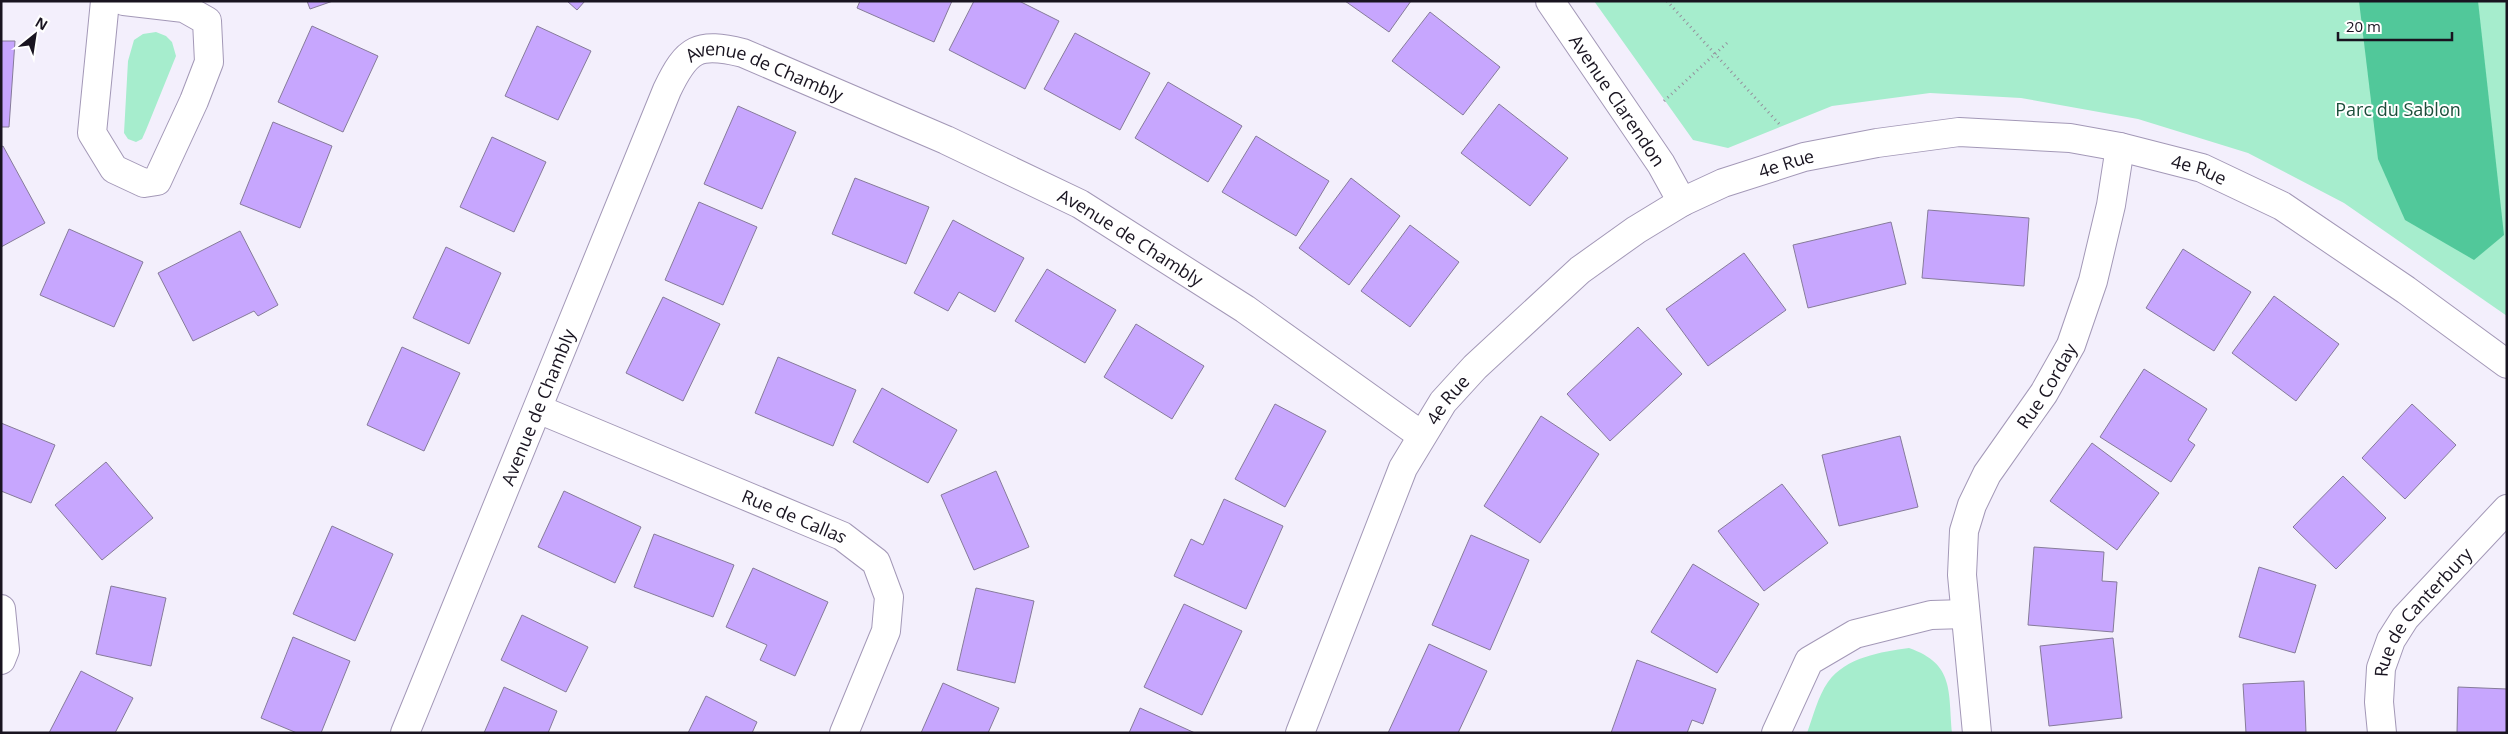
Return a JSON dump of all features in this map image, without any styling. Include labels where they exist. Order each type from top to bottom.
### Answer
[{"type":"street","points":[[105,1],[92,134],[114,170],[144,183],[157,181],[194,101],[208,62],[207,20],[184,8],[124,1]]},
{"type":"street","name":"Avenue Clarendon","points":[[1550,1],[1661,164],[1682,202]]},
{"type":"street","name":"Avenue de Chambly","points":[[405,733],[678,67],[690,55],[702,48],[718,47],[743,53],[946,140],[1080,204],[1245,309],[1421,435]]},
{"type":"street","name":"4e Rue","points":[[1300,733],[1403,468],[1421,435],[1443,402],[1475,367],[1580,270],[1636,230],[1682,202],[1723,183],[1804,157],[1877,143],[1950,133],[2059,137],[2120,147],[2202,168],[2282,206],[2406,290],[2507,364]]},
{"type":"street","name":"Rue Corday","points":[[1977,733],[1962,575],[1964,531],[1972,505],[1987,474],[2044,393],[2071,346],[2093,281],[2111,205],[2120,147]]},
{"type":"street","name":"Rue de Callas","points":[[538,409],[842,536],[876,562],[888,597],[886,631],[844,733]]},
{"type":"street","name":"Rue de Canterbury","points":[[2382,733],[2379,702],[2381,668],[2391,640],[2405,618],[2507,508]]},
{"type":"street","points":[[1,609],[5,650],[1,660]]},
{"type":"street","points":[[1776,733],[1809,661],[1855,634],[1930,615],[1966,614]]},
{"type":"path","points":[[1667,1],[1781,126]]},
{"type":"path","points":[[1664,101],[1728,43]]},
{"type":"green space","name":"Parc du Sablon","points":[[1594,1],[2507,1],[2507,316],[2344,203],[2248,153],[2138,119],[2021,98],[1930,93],[1832,106],[1728,148],[1693,140]]},
{"type":"green space","points":[[2359,1],[2478,1],[2504,235],[2474,260],[2405,220],[2378,159]]},
{"type":"green space","points":[[156,32],[166,36],[172,42],[176,56],[142,139],[136,142],[128,139],[124,133],[128,61],[134,40],[143,34]]},
{"type":"green space","points":[[1909,648],[1935,662],[1942,671],[1949,692],[1952,733],[1807,733],[1821,694],[1828,682],[1844,667],[1865,657]]},
{"type":"building","points":[[307,1],[333,1],[310,9]]},
{"type":"building","points":[[567,1],[585,1],[577,10]]},
{"type":"building","points":[[860,1],[952,1],[934,42],[857,8]]},
{"type":"building","points":[[974,1],[1019,1],[1059,21],[1025,89],[949,50]]},
{"type":"building","points":[[1345,1],[1411,1],[1389,32]]},
{"type":"building","points":[[1430,12],[1500,67],[1463,115],[1392,61]]},
{"type":"building","points":[[312,26],[378,56],[343,132],[278,102]]},
{"type":"building","points":[[537,26],[591,51],[558,120],[505,96]]},
{"type":"building","points":[[1075,33],[1150,73],[1120,130],[1044,89]]},
{"type":"building","points":[[1,41],[15,41],[9,127],[1,127]]},
{"type":"building","points":[[1168,82],[1242,126],[1208,182],[1135,138]]},
{"type":"building","points":[[1499,104],[1568,158],[1530,206],[1461,153]]},
{"type":"building","points":[[738,106],[796,132],[762,209],[704,184]]},
{"type":"building","points":[[273,122],[332,146],[300,228],[240,204]]},
{"type":"building","points":[[1256,136],[1329,181],[1296,236],[1222,192]]},
{"type":"building","points":[[492,137],[546,162],[514,232],[460,207]]},
{"type":"building","points":[[3,146],[45,223],[1,247],[1,147]]},
{"type":"building","points":[[855,178],[929,207],[906,264],[832,234]]},
{"type":"building","points":[[1351,178],[1400,216],[1349,285],[1299,248]]},
{"type":"building","points":[[699,202],[757,227],[723,305],[665,280]]},
{"type":"building","points":[[1928,210],[2029,218],[2024,286],[1922,278]]},
{"type":"building","points":[[953,220],[1024,258],[995,312],[959,292],[948,311],[914,293]]},
{"type":"building","points":[[1891,222],[1906,284],[1808,308],[1793,245]]},
{"type":"building","points":[[1410,225],[1459,262],[1410,327],[1361,291]]},
{"type":"building","points":[[69,229],[143,262],[114,327],[40,295]]},
{"type":"building","points":[[240,231],[278,305],[258,316],[254,311],[193,341],[158,273]]},
{"type":"building","points":[[446,247],[501,273],[469,344],[413,318]]},
{"type":"building","points":[[2183,249],[2251,292],[2214,351],[2146,308]]},
{"type":"building","points":[[1744,253],[1786,310],[1708,366],[1666,309]]},
{"type":"building","points":[[1047,269],[1116,310],[1085,363],[1015,321]]},
{"type":"building","points":[[2274,296],[2339,344],[2296,401],[2232,353]]},
{"type":"building","points":[[663,297],[720,324],[683,401],[626,373]]},
{"type":"building","points":[[1136,324],[1204,366],[1172,419],[1104,377]]},
{"type":"building","points":[[1638,327],[1682,374],[1610,441],[1567,394]]},
{"type":"building","points":[[402,347],[460,373],[424,451],[367,425]]},
{"type":"building","points":[[778,357],[856,390],[833,446],[755,413]]},
{"type":"building","points":[[2144,369],[2207,409],[2188,440],[2195,445],[2171,482],[2100,437]]},
{"type":"building","points":[[882,388],[957,430],[928,483],[853,442]]},
{"type":"building","points":[[1275,404],[1326,431],[1285,507],[1235,479]]},
{"type":"building","points":[[2412,404],[2456,445],[2405,499],[2362,458]]},
{"type":"building","points":[[1541,416],[1599,454],[1540,543],[1484,506]]},
{"type":"building","points":[[1,423],[55,445],[31,503],[1,491]]},
{"type":"building","points":[[1900,436],[1918,507],[1839,526],[1822,455]]},
{"type":"building","points":[[2092,443],[2159,493],[2117,550],[2050,501]]},
{"type":"building","points":[[106,462],[153,518],[102,560],[55,505]]},
{"type":"building","points":[[996,471],[1029,547],[974,570],[941,495]]},
{"type":"building","points":[[2343,476],[2386,518],[2336,569],[2293,527]]},
{"type":"building","points":[[1782,484],[1828,543],[1764,591],[1718,531]]},
{"type":"building","points":[[564,491],[641,527],[615,583],[538,547]]},
{"type":"building","points":[[1224,499],[1283,526],[1246,609],[1174,576],[1191,539],[1203,545]]},
{"type":"building","points":[[332,526],[393,554],[355,641],[293,614]]},
{"type":"building","points":[[654,534],[734,565],[713,617],[634,587]]},
{"type":"building","points":[[1471,535],[1529,560],[1490,650],[1432,625]]},
{"type":"building","points":[[2034,547],[2104,552],[2102,581],[2117,582],[2113,632],[2028,625]]},
{"type":"building","points":[[1693,564],[1759,604],[1717,673],[1651,632]]},
{"type":"building","points":[[2259,567],[2316,585],[2295,653],[2239,637]]},
{"type":"building","points":[[753,568],[828,602],[795,676],[760,660],[767,645],[726,627]]},
{"type":"building","points":[[111,586],[166,598],[151,666],[96,654]]},
{"type":"building","points":[[976,588],[1034,601],[1015,683],[957,670]]},
{"type":"building","points":[[1184,604],[1242,631],[1202,715],[1144,687]]},
{"type":"building","points":[[522,615],[588,647],[566,692],[501,660]]},
{"type":"building","points":[[293,637],[350,661],[321,733],[297,733],[261,718]]},
{"type":"building","points":[[2113,638],[2122,718],[2049,726],[2040,646]]},
{"type":"building","points":[[1429,644],[1487,671],[1458,733],[1388,733]]},
{"type":"building","points":[[1637,660],[1716,689],[1703,724],[1692,720],[1687,733],[1611,733]]},
{"type":"building","points":[[81,671],[133,698],[115,733],[49,733]]},
{"type":"building","points":[[2304,681],[2306,733],[2246,733],[2243,684]]},
{"type":"building","points":[[943,683],[999,708],[988,733],[921,733]]},
{"type":"building","points":[[504,687],[557,711],[548,733],[484,733]]},
{"type":"building","points":[[2458,687],[2507,689],[2507,733],[2457,733]]},
{"type":"building","points":[[706,696],[757,722],[752,733],[688,733]]},
{"type":"building","points":[[1140,708],[1195,733],[1129,733]]}]
